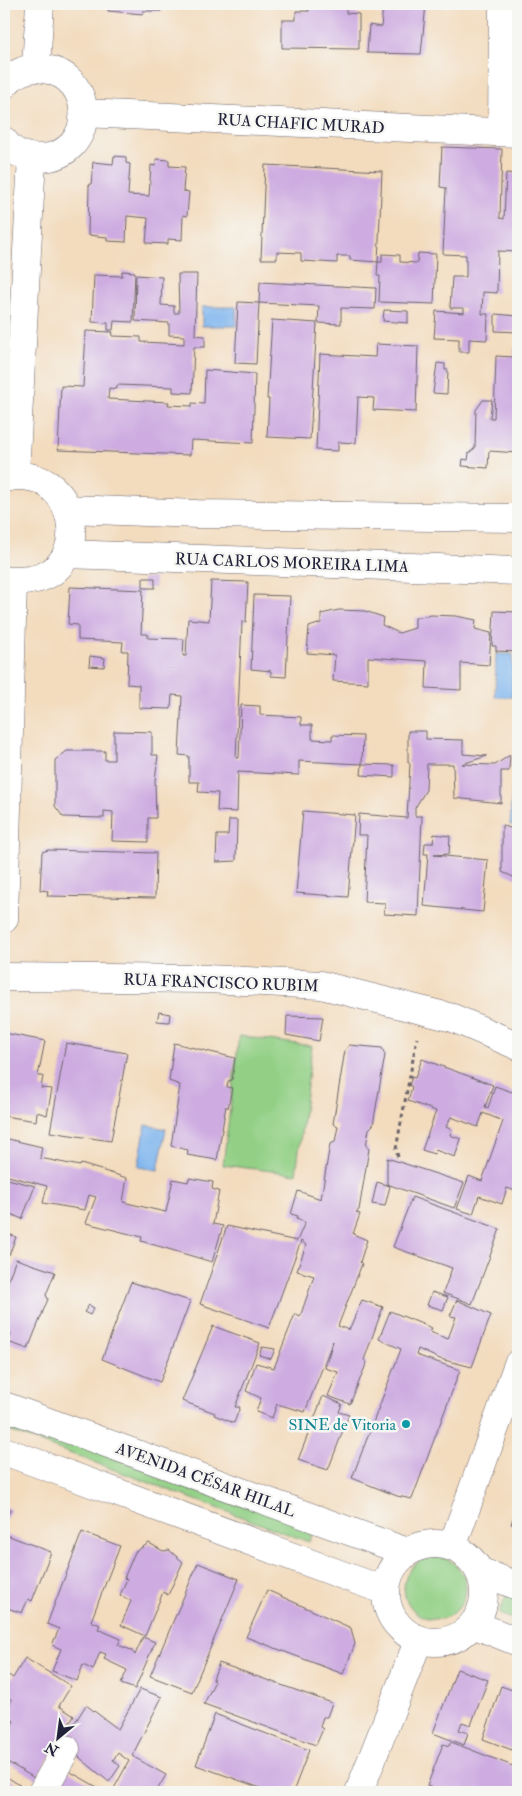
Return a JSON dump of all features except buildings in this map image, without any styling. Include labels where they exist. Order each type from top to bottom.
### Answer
[{"type":"street","points":[[36,68],[40,4]]},
{"type":"street","points":[[503,4],[510,132]]},
{"type":"street","points":[[4,85],[22,71],[36,68],[55,70],[70,80],[81,95],[84,113],[82,128],[74,142],[63,152],[48,157],[32,158],[18,153],[4,141]]},
{"type":"street","name":"RUA CHAFIC MURAD","points":[[84,113],[510,132]]},
{"type":"street","points":[[4,919],[8,581],[40,579],[55,569],[66,554],[72,528],[69,509],[59,493],[50,485],[34,477],[9,476],[32,158]]},
{"type":"street","points":[[69,509],[197,514],[518,518]]},
{"type":"street","name":"RUA CARLOS MOREIRA LIMA","points":[[66,554],[518,571]]},
{"type":"street","name":"RUA FRANCISCO RUBIM","points":[[4,977],[208,979],[321,985],[453,1018],[518,1046]]},
{"type":"street","points":[[452,1547],[518,1364]]},
{"type":"street","name":"AVENIDA CÉSAR HILAL","points":[[4,1406],[407,1552]]},
{"type":"street","points":[[4,1451],[386,1591]]},
{"type":"street","points":[[434,1544],[452,1547],[468,1556],[479,1571],[484,1598],[482,1608],[473,1624],[460,1635],[444,1641],[419,1639],[402,1628],[390,1612],[386,1591],[389,1576],[396,1563],[407,1552],[424,1545],[434,1544]]},
{"type":"street","points":[[479,1571],[518,1586]]},
{"type":"street","points":[[473,1624],[518,1642]]},
{"type":"street","points":[[359,1792],[419,1639]]},
{"type":"street","points":[[42,1792],[66,1749]]},
{"type":"path","points":[[398,1157],[396,1149],[422,1011]]},
{"type":"green space","points":[[239,1036],[312,1046],[296,1174],[223,1165]]},
{"type":"green space","points":[[4,1409],[316,1523],[309,1542],[4,1429]]},
{"type":"green space","points":[[435,1557],[447,1560],[457,1566],[463,1576],[466,1588],[463,1600],[457,1610],[447,1616],[435,1619],[423,1616],[413,1610],[407,1600],[404,1588],[407,1576],[413,1566],[423,1560]]},
{"type":"green space","points":[[508,1591],[518,1595],[518,1621],[499,1614]]},
{"type":"water","points":[[202,307],[236,307],[236,326],[202,326]]},
{"type":"water","points":[[496,654],[513,654],[512,697],[495,697]]},
{"type":"water","points":[[512,787],[518,790],[518,826],[510,825]]},
{"type":"water","points":[[146,1125],[166,1129],[158,1170],[138,1167]]},
{"type":"place","name":"SINE de Vitoria","points":[[406,1424]]}]
